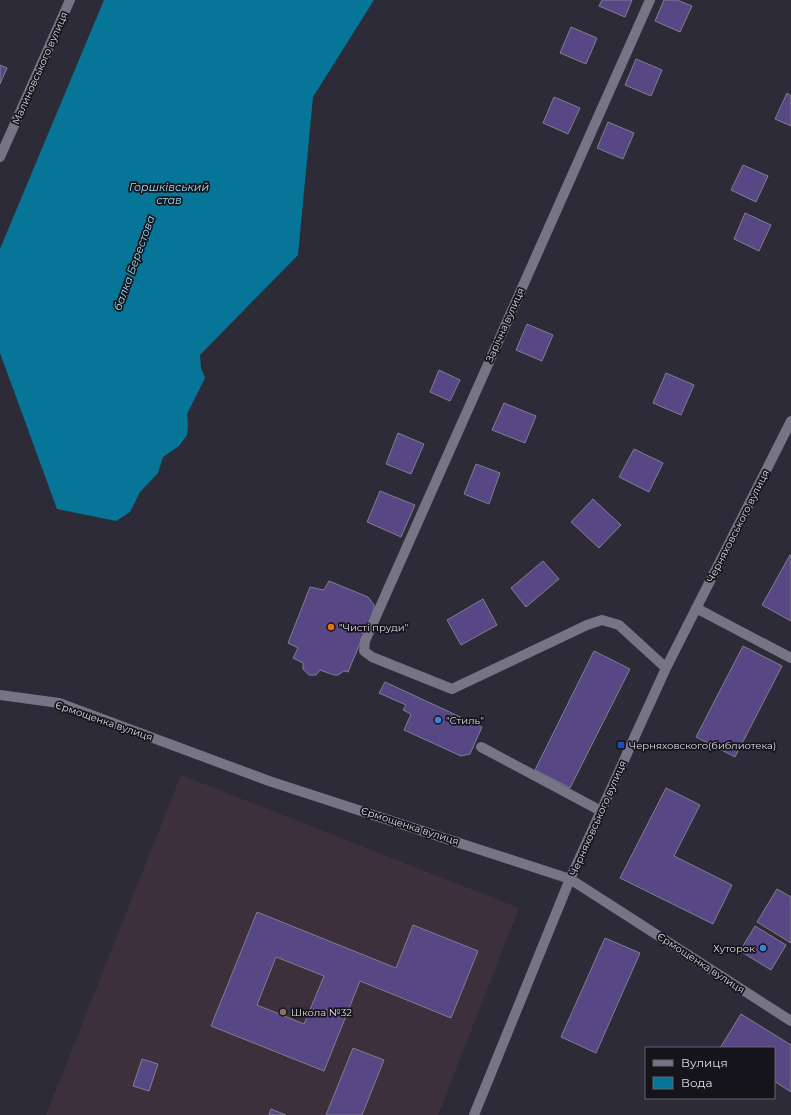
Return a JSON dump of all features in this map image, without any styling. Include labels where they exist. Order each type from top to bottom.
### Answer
[{"type":"street","name":"Малиновського вулиця","points":[[0,157],[70,0]]},
{"type":"street","name":"Зарічна вулиця","points":[[650,0],[365,641],[364,651],[372,657],[452,689],[587,625],[602,620],[618,625],[666,668]]},
{"type":"street","name":"Черняховського вулиця","points":[[474,1115],[570,878],[666,668],[791,421]]},
{"type":"street","points":[[696,608],[791,658]]},
{"type":"street","name":"Єрмощенка вулиця","points":[[0,695],[59,703],[269,781],[570,878],[791,1021]]},
{"type":"street","points":[[481,747],[601,811]]},
{"type":"shaded area","name":"Школа №32","points":[[181,775],[519,908],[438,1115],[46,1115]]},
{"type":"water","name":"Горшківський став","points":[[104,0],[374,0],[313,97],[298,255],[200,355],[201,368],[205,378],[187,414],[187,435],[179,446],[163,457],[158,473],[140,492],[130,512],[116,521],[57,509],[0,353],[0,249]]},
{"type":"building","points":[[602,0],[632,0],[625,17],[599,6]]},
{"type":"building","points":[[664,0],[677,0],[692,6],[680,32],[655,21]]},
{"type":"building","points":[[571,27],[597,38],[586,64],[560,53]]},
{"type":"building","points":[[636,59],[662,70],[651,96],[625,85]]},
{"type":"building","points":[[0,65],[7,68],[0,84]]},
{"type":"building","points":[[787,93],[791,96],[791,126],[775,119]]},
{"type":"building","points":[[554,97],[580,108],[568,134],[543,123]]},
{"type":"building","points":[[608,122],[634,133],[623,159],[597,148]]},
{"type":"building","points":[[743,165],[768,176],[756,202],[731,190]]},
{"type":"building","points":[[745,213],[771,225],[759,251],[734,239]]},
{"type":"building","points":[[527,324],[553,335],[542,361],[516,350]]},
{"type":"building","points":[[439,370],[460,380],[450,401],[430,392]]},
{"type":"building","points":[[666,373],[694,385],[681,415],[653,403]]},
{"type":"building","points":[[504,403],[536,416],[525,443],[492,430]]},
{"type":"building","points":[[398,433],[424,444],[411,474],[386,464]]},
{"type":"building","points":[[634,449],[663,463],[649,492],[619,477]]},
{"type":"building","points":[[476,464],[500,473],[489,504],[464,494]]},
{"type":"building","points":[[380,491],[415,505],[401,537],[367,522]]},
{"type":"building","points":[[593,499],[621,525],[599,548],[571,522]]},
{"type":"building","points":[[791,555],[791,621],[762,605]]},
{"type":"building","points":[[543,561],[559,579],[526,607],[511,588]]},
{"type":"building","name":"\"Чисті пруди\"","points":[[329,581],[368,597],[374,605],[374,610],[348,672],[344,671],[338,675],[334,675],[320,670],[316,675],[309,675],[303,669],[303,663],[293,658],[298,648],[288,643],[310,587],[324,590]]},
{"type":"building","points":[[483,599],[497,625],[461,645],[447,620]]},
{"type":"building","points":[[743,646],[782,666],[735,757],[696,737]]},
{"type":"building","points":[[594,651],[630,669],[570,788],[535,770]]},
{"type":"building","name":"\"Стиль\"","points":[[385,682],[482,727],[470,754],[461,756],[404,730],[411,714],[403,710],[406,705],[379,693]]},
{"type":"building","points":[[666,788],[700,805],[674,856],[732,885],[713,924],[620,878]]},
{"type":"building","points":[[777,889],[791,897],[791,943],[757,922]]},
{"type":"building","points":[[257,912],[396,968],[413,925],[478,951],[451,1018],[360,981],[324,1071],[211,1026]],"holes":[[[276,957],[324,976],[304,1024],[257,1005]]]},
{"type":"building","name":"Хуторок","points":[[755,926],[786,945],[771,970],[740,951]]},
{"type":"building","points":[[605,938],[640,953],[596,1053],[561,1037]]},
{"type":"building","points":[[741,1014],[791,1045],[791,1092],[775,1082],[775,1047],[721,1047]]},
{"type":"building","points":[[353,1048],[384,1060],[362,1115],[326,1115]]},
{"type":"building","points":[[142,1059],[158,1064],[149,1091],[133,1086]]},
{"type":"building","points":[[271,1109],[286,1115],[269,1115]]},
{"type":"place","name":"\"Чисті пруди\"","points":[[331,627]]},
{"type":"place","name":"\"Стиль\"","points":[[438,720]]},
{"type":"place","name":"Черняховского(библиотека)","points":[[621,745]]},
{"type":"place","name":"Хуторок","points":[[763,948]]},
{"type":"place","name":"Школа №32","points":[[283,1012]]},
{"type":"water label","name":"балка Берестова","points":[[134,263]]}]
